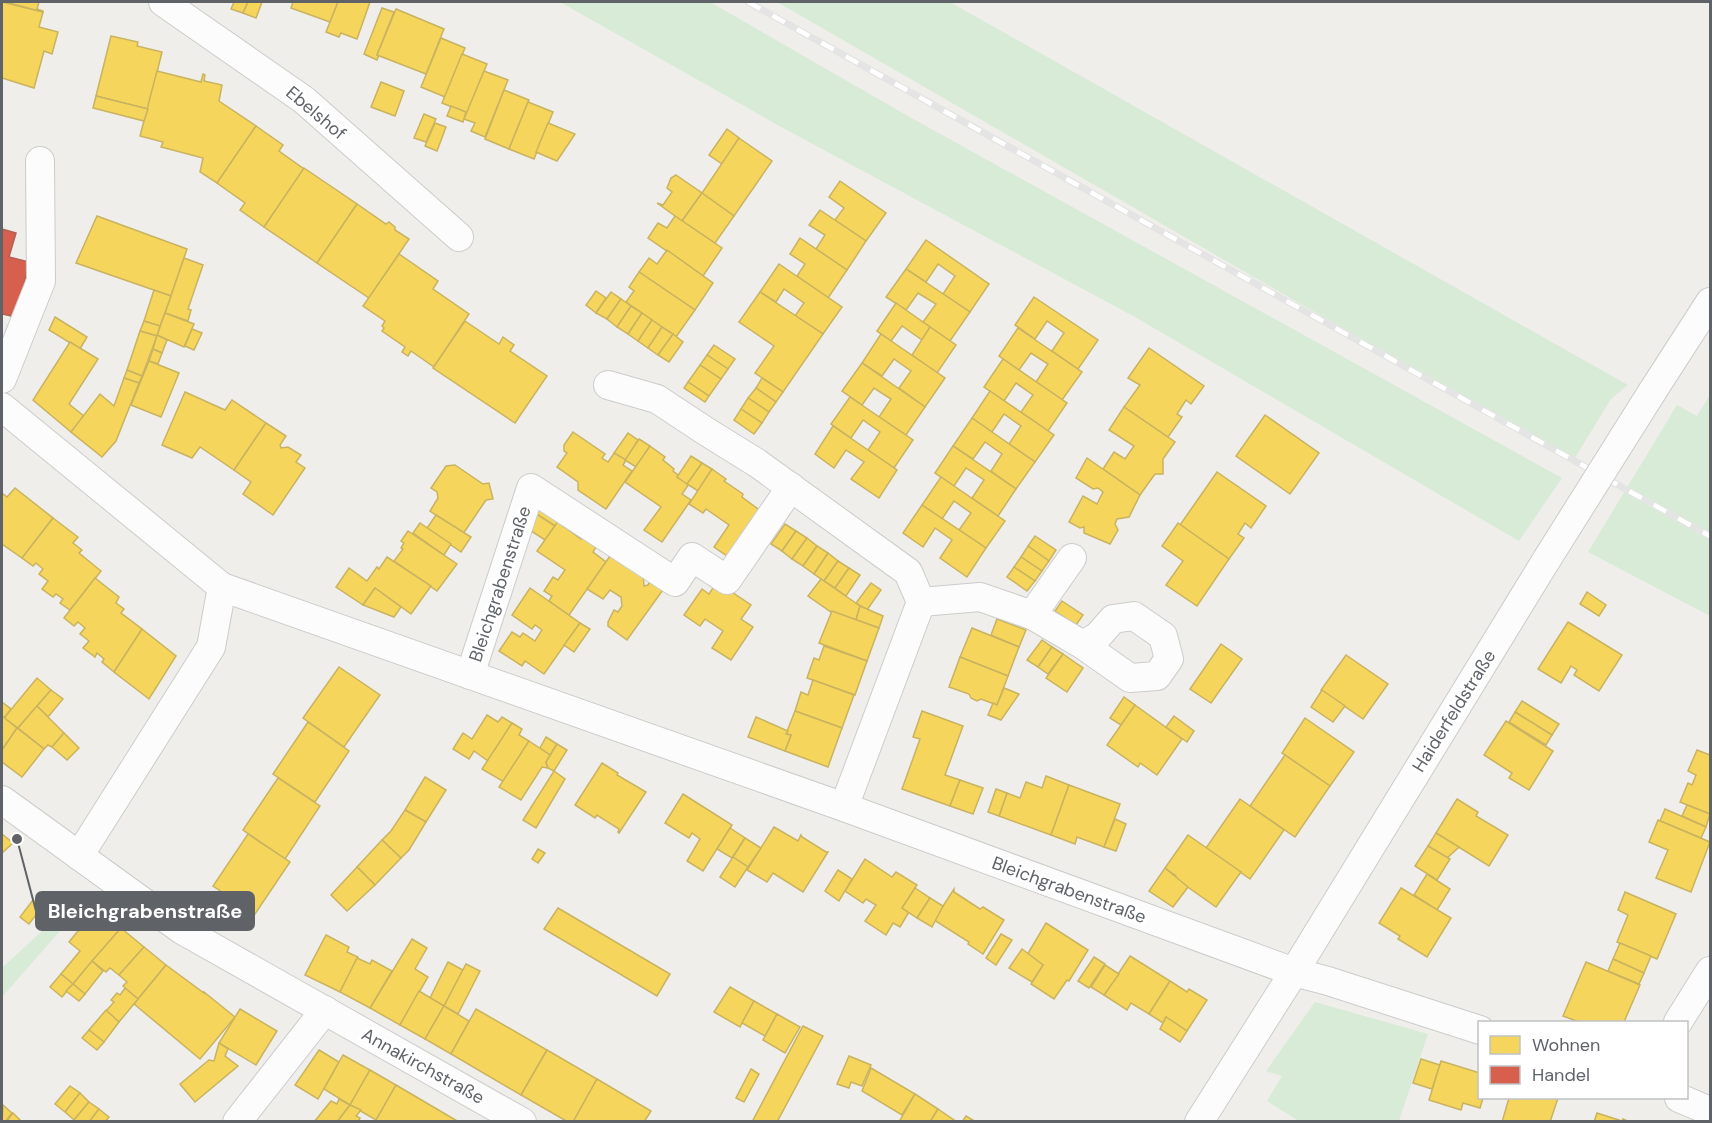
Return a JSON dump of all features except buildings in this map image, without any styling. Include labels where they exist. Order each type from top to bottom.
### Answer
[{"type":"street","name":"Ebelshof","points":[[163,2],[304,100],[459,237]]},
{"type":"street","points":[[2,379],[41,281],[40,161]]},
{"type":"street","name":"Haiderfeldstraße","points":[[1199,1122],[1294,972],[1547,559],[1710,302]]},
{"type":"street","points":[[608,385],[657,399],[757,463],[908,572],[921,602],[844,807]]},
{"type":"street","name":"Bleichgrabenstraße","points":[[2,407],[222,587],[844,807],[1294,972],[1478,1029]]},
{"type":"street","name":"Bleichgrabenstraße","points":[[470,675],[531,488],[675,582],[692,557],[727,580],[791,488]]},
{"type":"street","points":[[1032,615],[1072,558]]},
{"type":"street","points":[[79,856],[174,709],[211,647],[222,587]]},
{"type":"street","points":[[921,602],[980,597],[1032,615],[1083,645]]},
{"type":"street","name":"Annakirchstraße","points":[[2,800],[182,930],[522,1122]]},
{"type":"street","points":[[1679,1021],[1710,971]]},
{"type":"street","points":[[237,1122],[325,1010]]},
{"type":"street","points":[[1681,1099],[1710,1111]]},
{"type":"green space","points":[[560,2],[710,2],[908,116],[1562,478],[1519,541],[1135,317],[783,128]]},
{"type":"green space","points":[[777,2],[950,2],[1628,385],[1611,399],[1573,461]]},
{"type":"green space","points":[[1710,395],[1710,616],[1588,552],[1677,405],[1697,416]]},
{"type":"green space","points":[[79,897],[81,907],[2,997],[2,968]]},
{"type":"green space","points":[[1315,1002],[1428,1034],[1399,1121],[1299,1121],[1267,1101],[1282,1076],[1266,1071]]},
{"type":"railway","points":[[748,2],[1710,536]]},
{"type":"place","name":"Bleichgrabenstraße","points":[[17,839]]}]
